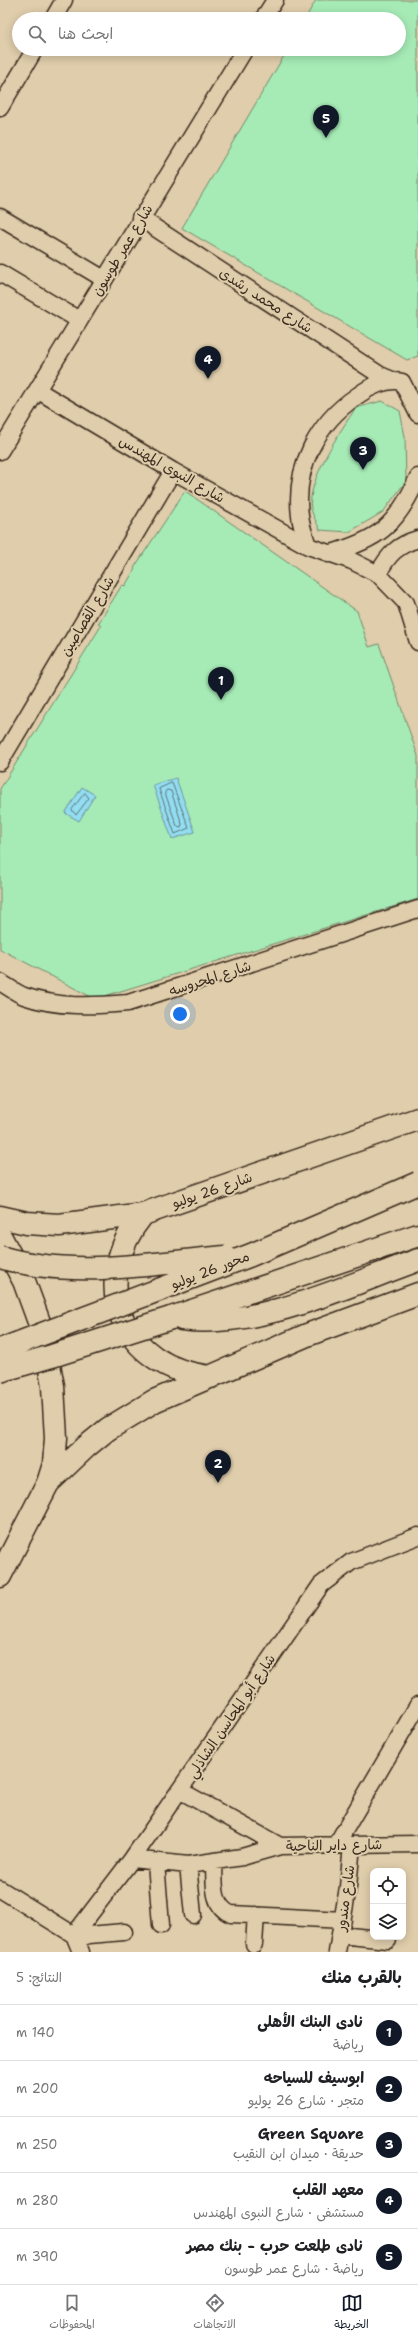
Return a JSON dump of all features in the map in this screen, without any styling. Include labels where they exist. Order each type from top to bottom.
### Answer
[{"type":"main road","name":"شارع 26 يوليو","points":[[0,1217],[27,1223],[58,1225],[143,1214],[418,1119]]},
{"type":"main road","name":"محور 26 يوليو","points":[[1,1366],[251,1254],[418,1183]]},
{"type":"main road","points":[[143,1214],[131,1229],[122,1245],[117,1263],[115,1282],[117,1301],[122,1318],[135,1340],[158,1361],[187,1373],[211,1377]]},
{"type":"main road","name":"محور 26 يوليو","points":[[1,1366],[171,1318],[418,1235]]},
{"type":"main road","points":[[0,1236],[12,1257],[32,1300],[49,1359],[53,1386],[56,1438],[54,1464],[48,1483],[0,1576]]},
{"type":"main road","points":[[0,1257],[33,1264],[82,1269],[251,1254]]},
{"type":"main road","points":[[171,1318],[224,1320],[266,1314],[418,1260]]},
{"type":"main road","points":[[48,1483],[87,1446],[131,1414],[154,1401],[306,1335],[418,1294]]},
{"type":"street","points":[[57,12],[64,0]]},
{"type":"street","points":[[267,12],[275,0]]},
{"type":"street","points":[[0,108],[31,56]]},
{"type":"street","name":"شارع عمر طوسون","points":[[0,451],[140,218],[241,56]]},
{"type":"street","points":[[0,217],[104,279]]},
{"type":"street","name":"شارع محمد رشدى","points":[[140,218],[380,375],[397,381],[418,381]]},
{"type":"street","points":[[0,273],[79,320]]},
{"type":"street","points":[[308,546],[300,517],[299,486],[309,451],[319,430],[339,408],[364,390],[397,381],[418,414]]},
{"type":"street","name":"شارع النبوى المهندس","points":[[37,390],[173,471],[308,546],[328,554]]},
{"type":"street","name":"شارع القصاصين","points":[[0,762],[173,471]]},
{"type":"street","points":[[328,554],[359,545],[386,528],[407,503],[418,477]]},
{"type":"street","points":[[378,574],[388,555],[404,543],[418,539]]},
{"type":"street","points":[[328,554],[352,561],[378,574],[406,603],[418,642]]},
{"type":"street","name":"شارع المحروسه","points":[[0,982],[23,996],[57,1004],[92,1006],[128,1003],[418,909]]},
{"type":"street","name":"شارع أبو المحاسن الشاذلي","points":[[77,1942],[321,1585],[351,1562],[418,1536]]},
{"type":"street","points":[[344,1845],[418,1704]]},
{"type":"street","points":[[181,1791],[280,1846]]},
{"type":"street","name":"شارع داير الناحية","points":[[132,1860],[188,1865],[214,1863],[280,1846],[418,1844]]},
{"type":"street","name":"شارع مندور","points":[[337,1952],[348,1887],[344,1845]]},
{"type":"street","points":[[156,1863],[161,1925]]},
{"type":"street","points":[[214,1863],[216,1897],[221,1908],[232,1914],[256,1915],[341,1927],[370,1935]]},
{"type":"street","points":[[188,1865],[193,1915]]},
{"type":"street","points":[[0,1889],[77,1942],[89,1935],[124,1932]]},
{"type":"street","points":[[254,1944],[256,1915]]},
{"type":"green space","points":[[316,0],[418,0],[418,356],[407,360],[182,228],[284,56],[406,56],[406,12],[309,12]]},
{"type":"green space","points":[[382,401],[400,411],[405,437],[406,481],[383,512],[349,532],[320,530],[311,509],[311,498],[319,471],[334,442],[356,408]]},
{"type":"green space","points":[[185,491],[357,611],[369,647],[379,644],[418,756],[418,899],[95,999],[0,949],[0,789],[101,626],[98,624],[122,585],[125,586],[135,569],[134,568]]},
{"type":"water","points":[[176,778],[195,832],[172,839],[153,785]]},
{"type":"water","points":[[82,787],[95,795],[79,821],[65,813]]},
{"type":"place","name":"نادى طلعت حرب - بنك مصر","points":[[326,138]]},
{"type":"place","name":"معهد القلب","points":[[208,379]]},
{"type":"place","name":"Green Square","points":[[363,470]]},
{"type":"place","name":"نادى البنك الأهلى","points":[[221,700]]},
{"type":"place","name":"ابوسيف للسياحه","points":[[218,1483]]}]
